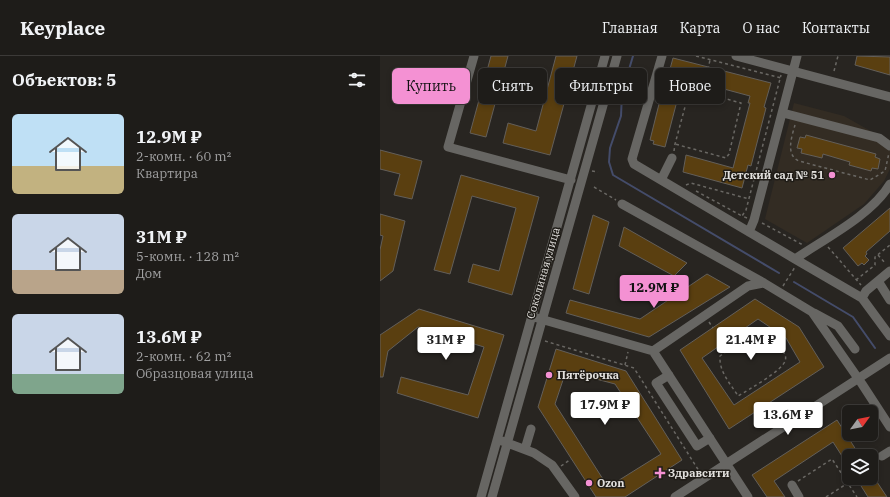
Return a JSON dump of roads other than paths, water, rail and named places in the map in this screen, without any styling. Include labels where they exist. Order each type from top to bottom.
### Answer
[{"type":"street","points":[[474,56],[448,147],[571,180]]},
{"type":"street","name":"Соколиная улица","points":[[481,497],[605,56]]},
{"type":"street","name":"Соколиная улица","points":[[492,497],[617,56]]},
{"type":"street","points":[[662,56],[632,159],[634,164],[797,260],[864,295],[890,336]]},
{"type":"street","points":[[736,56],[791,76],[890,97]]},
{"type":"street","points":[[749,232],[754,220],[797,56]]},
{"type":"street","points":[[783,112],[879,138],[890,146]]},
{"type":"street","points":[[661,180],[672,158]]},
{"type":"street","points":[[797,260],[870,207],[890,184]]},
{"type":"street","points":[[622,204],[838,326],[855,349]]},
{"type":"street","points":[[864,295],[888,268]]},
{"type":"street","points":[[878,281],[890,300]]},
{"type":"street","points":[[654,351],[748,286],[764,283]]},
{"type":"street","points":[[812,312],[890,427]]},
{"type":"street","points":[[532,316],[654,351],[748,497]]},
{"type":"street","points":[[676,497],[890,358]]},
{"type":"street","points":[[669,375],[656,383],[697,446],[710,438]]},
{"type":"street","points":[[525,449],[532,429]]},
{"type":"street","points":[[497,440],[525,449],[543,458],[556,470],[575,497]]},
{"type":"street","points":[[792,485],[799,497]]},
{"type":"waterway","points":[[633,56],[622,93],[621,116],[610,148],[609,162],[613,175],[779,273]]},
{"type":"waterway","points":[[794,282],[853,317],[875,348]]},
{"type":"place","name":"Детский сад № 51","points":[[832,175]]},
{"type":"place","name":"Пятёрочка","points":[[549,375]]},
{"type":"place","name":"Здравсити","points":[[660,473]]},
{"type":"place","name":"Ozon","points":[[589,483]]}]
